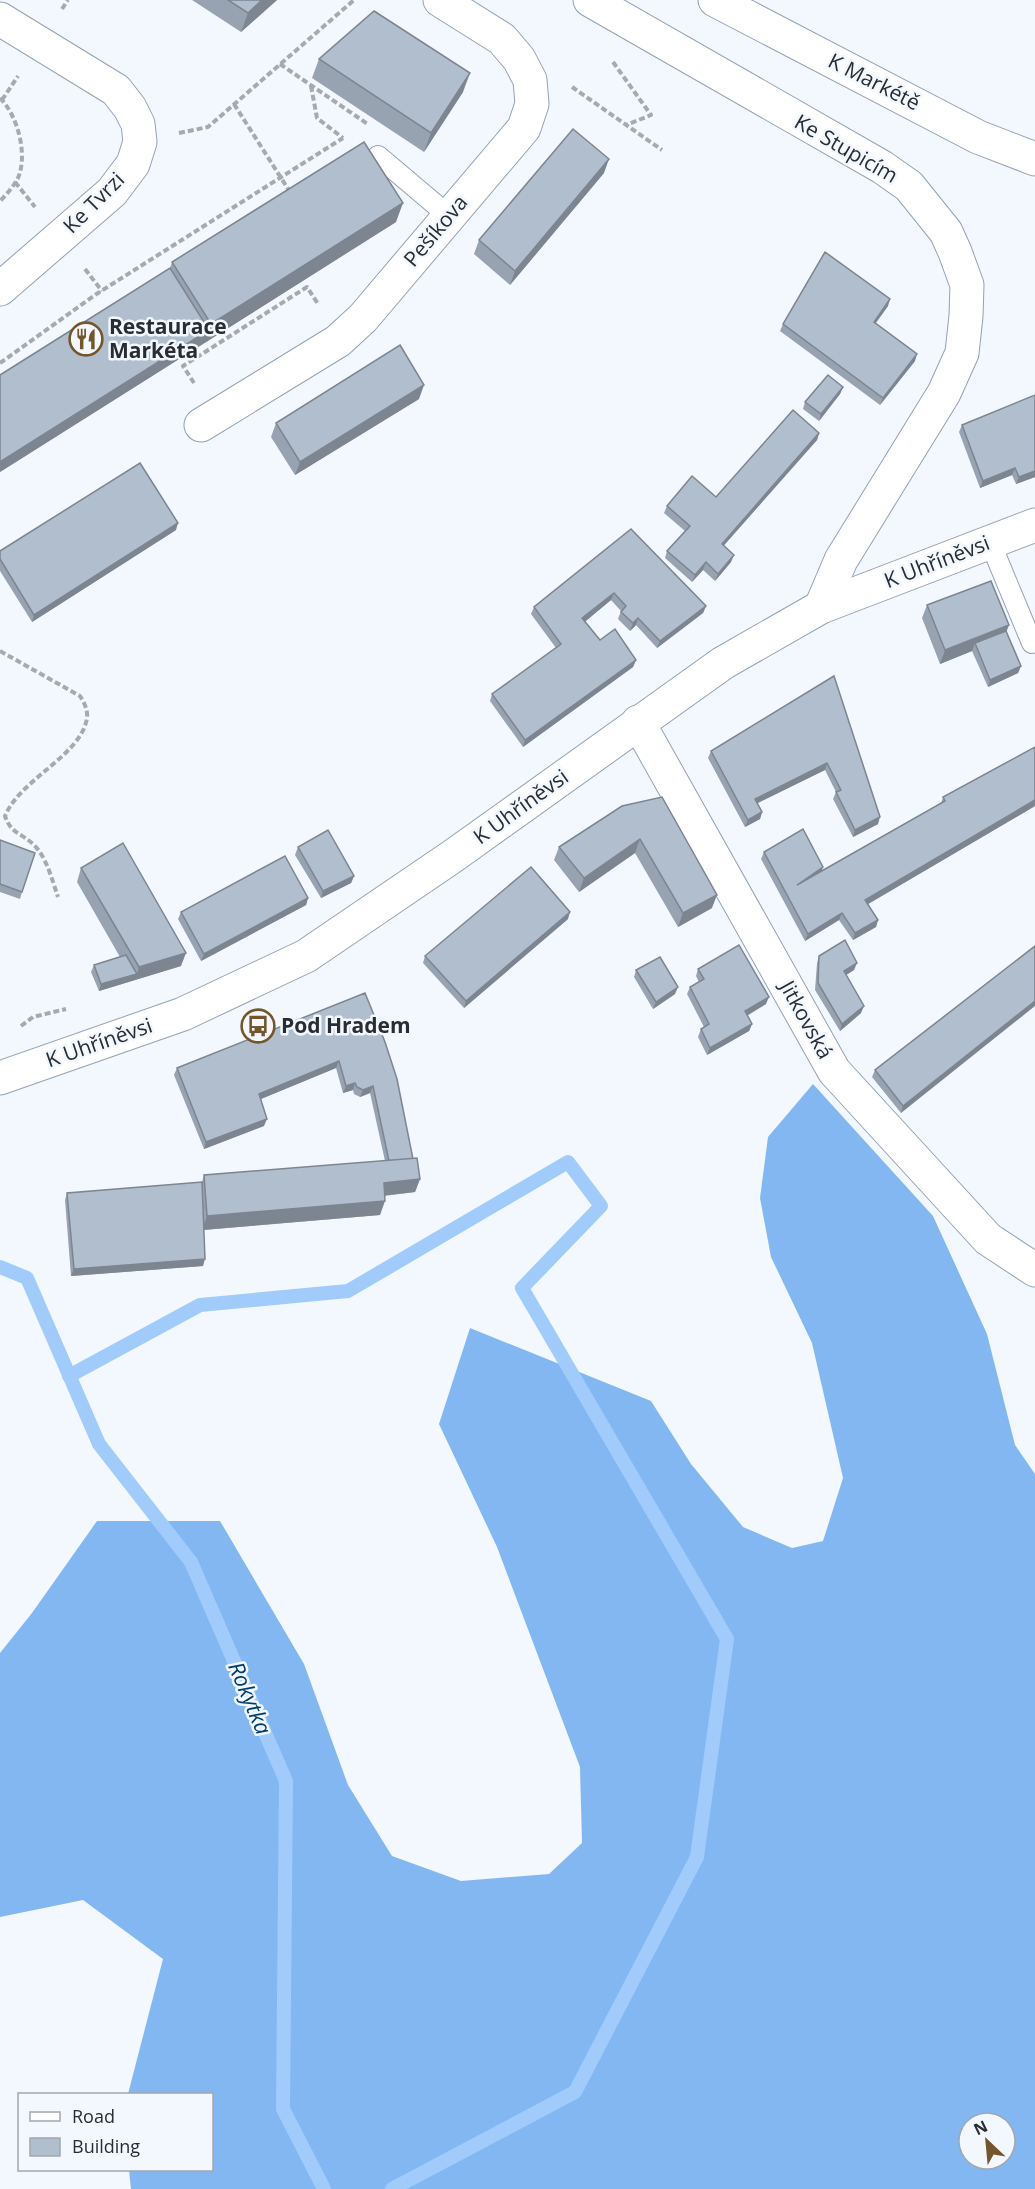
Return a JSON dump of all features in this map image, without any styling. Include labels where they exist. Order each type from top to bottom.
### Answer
[{"type":"street","name":"Pešíkova","points":[[208,421],[338,340],[363,318],[524,128],[532,104],[530,80],[519,59],[502,39],[440,0]]},
{"type":"street","name":"Ke Stupicím","points":[[590,0],[891,173],[909,186],[932,213],[946,232],[955,252],[967,285],[962,353],[944,393],[841,560],[821,607]]},
{"type":"street","name":"K Markétě","points":[[715,0],[978,137],[1035,159]]},
{"type":"street","points":[[0,19],[116,90],[130,108],[138,124],[140,142]]},
{"type":"street","name":"Ke Tvrzi","points":[[0,290],[112,192],[133,164],[140,142]]},
{"type":"street","name":"K Uhříněvsi","points":[[4,1073],[183,1014],[306,956],[453,856],[723,663],[821,607],[1035,525]]},
{"type":"street","name":"Jitkovská","points":[[638,722],[834,1071],[988,1239],[1035,1270]]},
{"type":"lane","points":[[378,156],[449,216]]},
{"type":"lane","points":[[990,542],[1032,643]]},
{"type":"path","points":[[140,142],[208,127],[354,0]]},
{"type":"path","points":[[611,59],[651,115],[626,125]]},
{"type":"path","points":[[280,64],[390,139],[378,156],[367,157],[317,118],[311,86]]},
{"type":"path","points":[[569,86],[662,150]]},
{"type":"path","points":[[0,98],[13,120],[20,141],[22,159],[17,179],[0,201]]},
{"type":"path","points":[[234,104],[296,200]]},
{"type":"path","points":[[0,363],[98,293],[343,138]]},
{"type":"path","points":[[208,421],[183,366],[307,286],[322,310]]},
{"type":"path","points":[[0,651],[81,696],[86,706],[87,717],[78,741],[31,782],[9,805],[4,816],[8,826],[33,843],[42,855],[58,897]]},
{"type":"shaded area","points":[[813,1084],[933,1216],[987,1334],[1015,1445],[1035,1474],[1035,2189],[131,2189],[129,2171],[213,2171],[213,2093],[128,2093],[163,1959],[83,1900],[0,1917],[0,1653],[32,1613],[97,1521],[220,1521],[304,1664],[348,1785],[392,1856],[461,1881],[549,1874],[582,1843],[580,1767],[497,1547],[439,1424],[470,1328],[651,1401],[691,1464],[743,1527],[792,1548],[823,1541],[843,1478],[812,1343],[771,1257],[760,1198],[768,1137]]},
{"type":"building","points":[[228,0],[262,0],[248,13]]},
{"type":"building","points":[[374,11],[470,73],[431,133],[319,59]]},
{"type":"building","points":[[573,129],[609,159],[515,271],[479,240]]},
{"type":"building","points":[[364,142],[403,203],[211,324],[172,262]]},
{"type":"building","points":[[825,252],[890,299],[874,322],[917,354],[883,398],[783,324]]},
{"type":"building","points":[[170,268],[209,330],[0,462],[0,375]]},
{"type":"building","points":[[400,345],[424,385],[300,462],[276,423]]},
{"type":"building","points":[[828,375],[843,387],[821,414],[805,402]]},
{"type":"building","points":[[1035,395],[1035,471],[1019,477],[1015,468],[983,481],[962,425]]},
{"type":"building","points":[[793,410],[819,433],[722,544],[734,555],[718,574],[706,562],[695,575],[667,551],[690,526],[667,506],[692,476],[716,497]]},
{"type":"building","points":[[140,463],[178,523],[34,615],[0,559],[0,551]]},
{"type":"building","points":[[631,529],[706,606],[660,641],[638,618],[633,623],[621,612],[626,606],[614,593],[582,618],[600,640],[615,629],[636,660],[525,740],[492,694],[561,644],[534,607]]},
{"type":"building","points":[[991,581],[1009,625],[945,650],[927,605]]},
{"type":"building","points":[[1006,631],[1021,666],[990,680],[975,643]]},
{"type":"building","points":[[834,676],[880,817],[855,830],[836,792],[841,790],[827,763],[755,799],[762,812],[748,820],[711,751]]},
{"type":"building","points":[[1035,747],[1035,800],[865,900],[878,920],[855,933],[842,913],[808,934],[764,852],[803,829],[823,867],[797,885],[945,801],[943,797]]},
{"type":"building","points":[[662,797],[717,895],[683,913],[640,839],[584,878],[559,847],[622,806]]},
{"type":"building","points":[[328,830],[354,876],[323,891],[298,847]]},
{"type":"building","points":[[0,840],[35,853],[22,892],[0,884]]},
{"type":"building","points":[[123,843],[186,953],[139,967],[81,868]]},
{"type":"building","points":[[285,856],[308,898],[204,954],[181,912]]},
{"type":"building","points":[[531,867],[570,912],[466,1001],[425,956]]},
{"type":"building","points":[[845,940],[857,963],[844,971],[864,1006],[842,1024],[818,983],[819,956]]},
{"type":"building","points":[[739,945],[769,997],[745,1011],[752,1024],[710,1048],[701,1029],[709,1024],[690,987],[704,979],[698,969]]},
{"type":"building","points":[[1035,946],[1035,1001],[903,1106],[875,1070]]},
{"type":"building","points":[[126,955],[137,974],[101,984],[94,965]]},
{"type":"building","points":[[660,957],[678,987],[656,1002],[636,970]]},
{"type":"building","points":[[365,993],[397,1079],[413,1159],[389,1161],[373,1086],[363,1090],[355,1083],[346,1086],[339,1061],[259,1094],[267,1119],[206,1142],[177,1068]]},
{"type":"building","points":[[417,1158],[420,1179],[384,1183],[385,1201],[207,1216],[204,1175]]},
{"type":"building","points":[[202,1182],[205,1259],[74,1269],[67,1193]]},
{"type":"waterway","points":[[69,1376],[200,1305],[348,1291],[568,1162],[601,1206],[522,1288],[727,1639],[697,1857],[575,2092],[392,2189]]},
{"type":"waterway","name":"Rokytka","points":[[0,1267],[27,1278],[99,1444],[191,1562],[286,1781],[283,2109],[324,2189]]},
{"type":"place","name":"Restaurace Markéta","points":[[86,339]]},
{"type":"place","name":"Pod Hradem","points":[[258,1026]]}]
